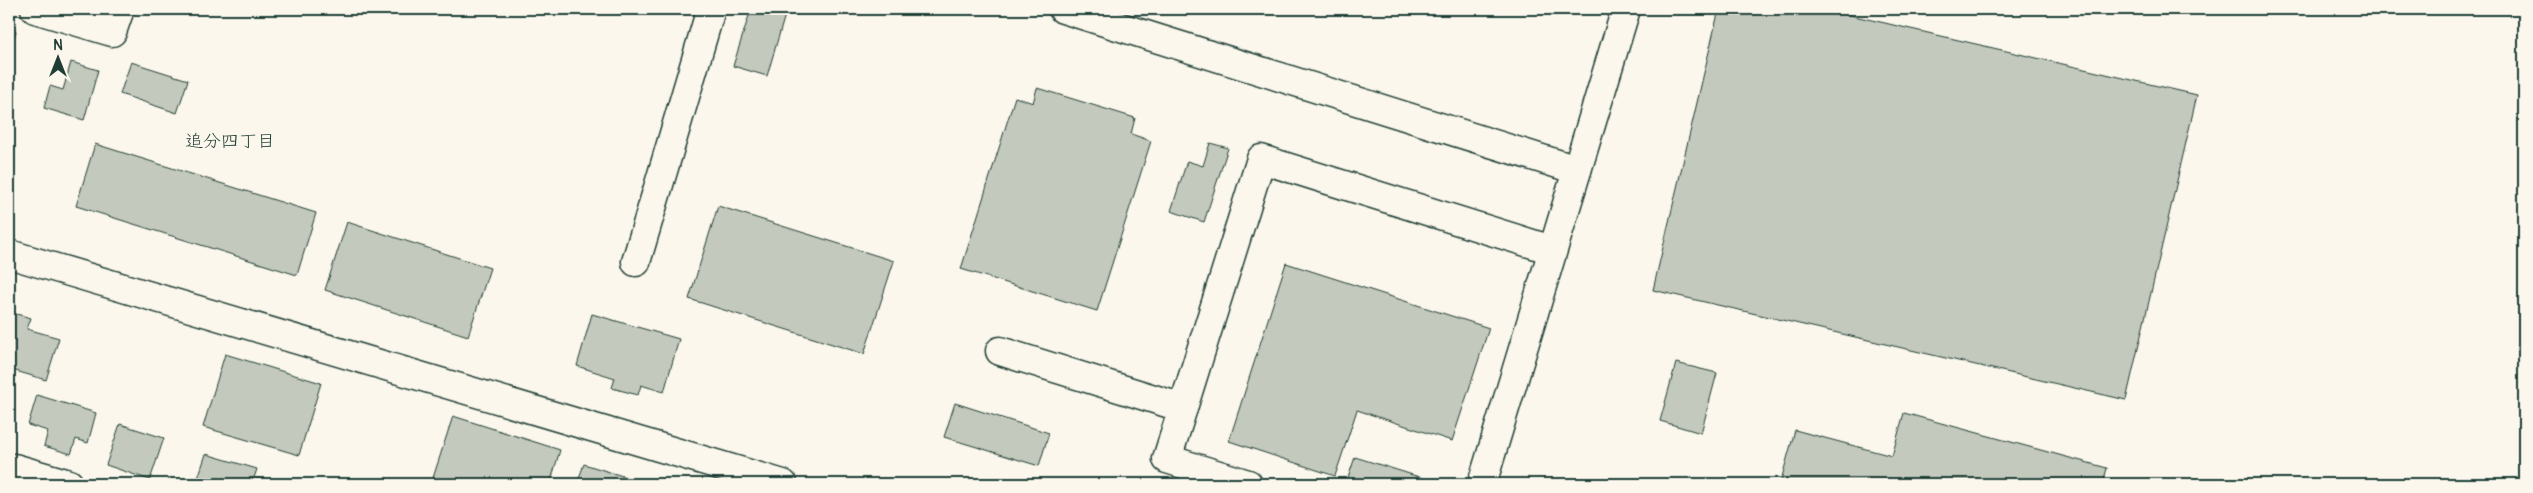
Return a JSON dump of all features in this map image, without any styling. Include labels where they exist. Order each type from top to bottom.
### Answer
[{"type":"street","points":[[35,9],[112,32],[120,9]]},
{"type":"street","points":[[636,262],[711,9]]},
{"type":"street","points":[[1063,9],[1577,170]]},
{"type":"street","points":[[1482,484],[1626,9]]},
{"type":"street","points":[[1248,484],[1167,459],[1261,159],[1552,250]]},
{"type":"street","points":[[9,254],[783,484]]},
{"type":"street","points":[[1000,351],[1183,408]]},
{"type":"street","points":[[9,484],[14,468],[69,484]]},
{"type":"building","points":[[751,9],[763,9],[785,15],[767,76],[733,66]]},
{"type":"building","points":[[1719,9],[1824,9],[2197,95],[2126,400],[1653,290]]},
{"type":"building","points":[[9,29],[16,31],[9,56]]},
{"type":"building","points":[[71,62],[98,70],[84,120],[44,108],[50,86],[63,90]]},
{"type":"building","points":[[131,62],[188,80],[177,113],[120,94]]},
{"type":"building","points":[[1037,88],[1135,118],[1131,134],[1151,141],[1097,311],[961,269],[1015,97],[1033,103]]},
{"type":"building","points":[[1210,143],[1228,148],[1204,222],[1171,211],[1187,161],[1203,166]]},
{"type":"building","points":[[95,144],[316,213],[297,275],[76,206]]},
{"type":"building","points":[[718,206],[894,261],[864,354],[689,299]]},
{"type":"building","points":[[347,222],[490,268],[468,336],[325,290]]},
{"type":"building","points":[[1286,263],[1489,328],[1452,441],[1357,410],[1335,476],[1229,441]]},
{"type":"building","points":[[9,312],[31,318],[27,329],[59,338],[46,380],[9,369]]},
{"type":"building","points":[[592,314],[679,339],[664,392],[641,385],[638,395],[612,388],[615,378],[577,366]]},
{"type":"building","points":[[225,354],[321,383],[299,455],[203,427]]},
{"type":"building","points":[[1676,363],[1717,373],[1701,433],[1660,421]]},
{"type":"building","points":[[37,395],[96,413],[88,443],[76,439],[71,454],[44,446],[48,431],[28,425]]},
{"type":"building","points":[[955,403],[1049,433],[1039,466],[944,437]]},
{"type":"building","points":[[1904,413],[2107,468],[2103,484],[1780,484],[1795,430],[1892,456]]},
{"type":"building","points":[[453,416],[560,450],[550,484],[431,484]]},
{"type":"building","points":[[120,424],[164,438],[150,480],[106,465]]},
{"type":"building","points":[[206,454],[257,469],[252,484],[196,484]]},
{"type":"building","points":[[1355,457],[1429,480],[1428,484],[1346,484]]},
{"type":"building","points":[[584,464],[648,484],[577,484]]},
{"type":"building","points":[[257,478],[271,482],[270,484],[255,484]]},
{"type":"district","name":"追分四丁目","points":[[230,141]]}]
